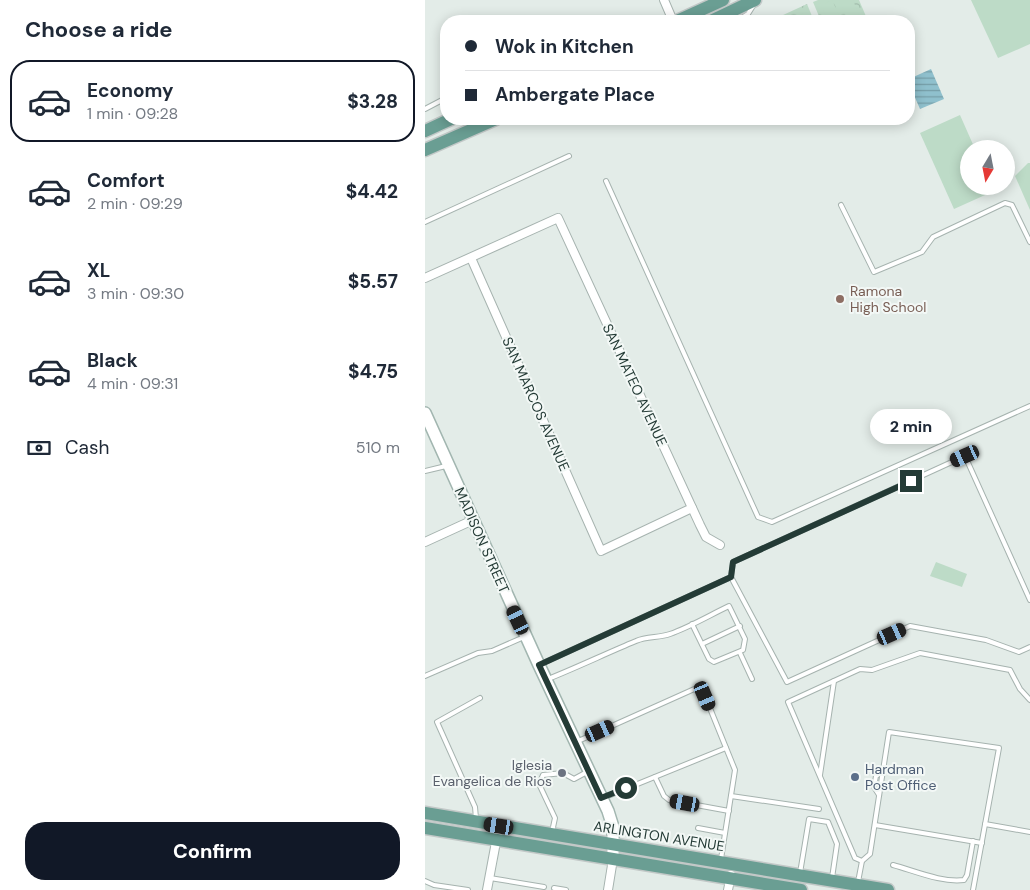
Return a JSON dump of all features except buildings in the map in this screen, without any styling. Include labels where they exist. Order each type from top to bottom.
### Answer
[{"type":"main road","points":[[689,15],[723,0]]},
{"type":"main road","points":[[724,15],[756,0]]},
{"type":"main road","points":[[425,131],[440,124]]},
{"type":"main road","points":[[425,150],[482,125]]},
{"type":"main road","name":"MADISON STREET","points":[[425,414],[601,798],[613,827],[613,859]]},
{"type":"main road","name":"ARLINGTON AVENUE","points":[[425,813],[476,823],[498,833],[729,884],[801,890]]},
{"type":"main road","name":"ARLINGTON AVENUE","points":[[425,828],[552,835],[727,862],[851,886],[888,890]]},
{"type":"street","points":[[664,0],[672,15]]},
{"type":"street","name":"SAN MATEO AVENUE","points":[[471,258],[558,218],[706,537],[720,545]]},
{"type":"street","points":[[425,278],[471,258]]},
{"type":"street","name":"SAN MARCOS AVENUE","points":[[471,258],[601,551],[692,508]]},
{"type":"street","points":[[425,542],[473,520]]},
{"type":"street","points":[[487,890],[498,833]]},
{"type":"street","points":[[608,890],[613,859]]},
{"type":"street","points":[[727,862],[729,884]]},
{"type":"lane","points":[[746,15],[756,0]]},
{"type":"lane","points":[[425,109],[440,101]]},
{"type":"lane","points":[[425,222],[569,156]]},
{"type":"lane","points":[[606,181],[758,516],[766,521],[772,522],[1030,406]]},
{"type":"lane","points":[[841,205],[874,272],[922,252],[933,237],[1005,202],[1012,205],[1030,242]]},
{"type":"lane","points":[[1030,600],[965,456],[733,562],[731,577],[787,682],[910,626],[986,640],[1019,652],[1030,647]]},
{"type":"lane","points":[[425,471],[448,465]]},
{"type":"lane","points":[[539,665],[731,577]]},
{"type":"lane","points":[[546,679],[639,640],[670,634],[729,606],[745,639],[743,650],[714,662],[709,659],[692,624]]},
{"type":"lane","points":[[702,644],[739,626]]},
{"type":"lane","points":[[425,676],[478,653],[492,651],[526,637]]},
{"type":"lane","points":[[739,653],[752,679]]},
{"type":"lane","points":[[862,861],[855,858],[788,702],[860,669],[872,670],[920,653],[1010,670],[1020,689],[1030,700]]},
{"type":"lane","points":[[819,777],[834,681]]},
{"type":"lane","points":[[576,742],[701,686],[735,770],[725,833],[727,862]]},
{"type":"lane","points":[[476,823],[475,807],[437,722],[480,698]]},
{"type":"lane","points":[[851,886],[862,861],[870,854],[889,732],[999,748],[973,890]]},
{"type":"lane","points":[[601,798],[727,748]]},
{"type":"lane","points":[[552,835],[555,818],[539,784],[543,775],[563,773],[574,779],[589,771]]},
{"type":"lane","points":[[655,777],[664,796],[669,800],[729,811]]},
{"type":"lane","points":[[731,796],[819,809]]},
{"type":"lane","points":[[800,875],[809,819],[828,822],[837,844],[832,881]]},
{"type":"lane","points":[[985,824],[1030,832]]},
{"type":"lane","points":[[875,825],[982,843]]},
{"type":"lane","points":[[698,828],[725,833]]},
{"type":"lane","points":[[893,865],[939,878],[955,881],[964,880],[967,875],[973,841]]},
{"type":"lane","points":[[490,878],[544,887]]},
{"type":"lane","points":[[425,882],[467,890]]},
{"type":"lane","points":[[554,888],[566,890]]},
{"type":"green space","points":[[818,0],[859,0],[865,15],[818,15],[813,2]]},
{"type":"green space","points":[[832,0],[839,15],[825,15],[821,5]]},
{"type":"green space","points":[[839,0],[853,0],[859,15],[845,15]]},
{"type":"green space","points":[[971,0],[1030,0],[1030,44],[998,58]]},
{"type":"green space","points":[[807,4],[812,15],[783,15]]},
{"type":"green space","points":[[960,115],[971,140],[960,140],[960,195],[985,195],[954,209],[920,133]]},
{"type":"green space","points":[[1030,163],[1030,210],[1015,176]]},
{"type":"green space","points":[[936,562],[967,574],[962,587],[930,576]]},
{"type":"water","points":[[931,69],[944,99],[920,109],[915,98],[915,76]]},
{"type":"place","name":"Ramona High School","points":[[840,299]]},
{"type":"place","name":"Iglesia Evangelica de Rios","points":[[562,773]]},
{"type":"place","name":"Hardman Post Office","points":[[855,777]]},
{"type":"route","points":[[626,788],[601,798],[539,665],[731,577],[733,562],[911,481]]}]
